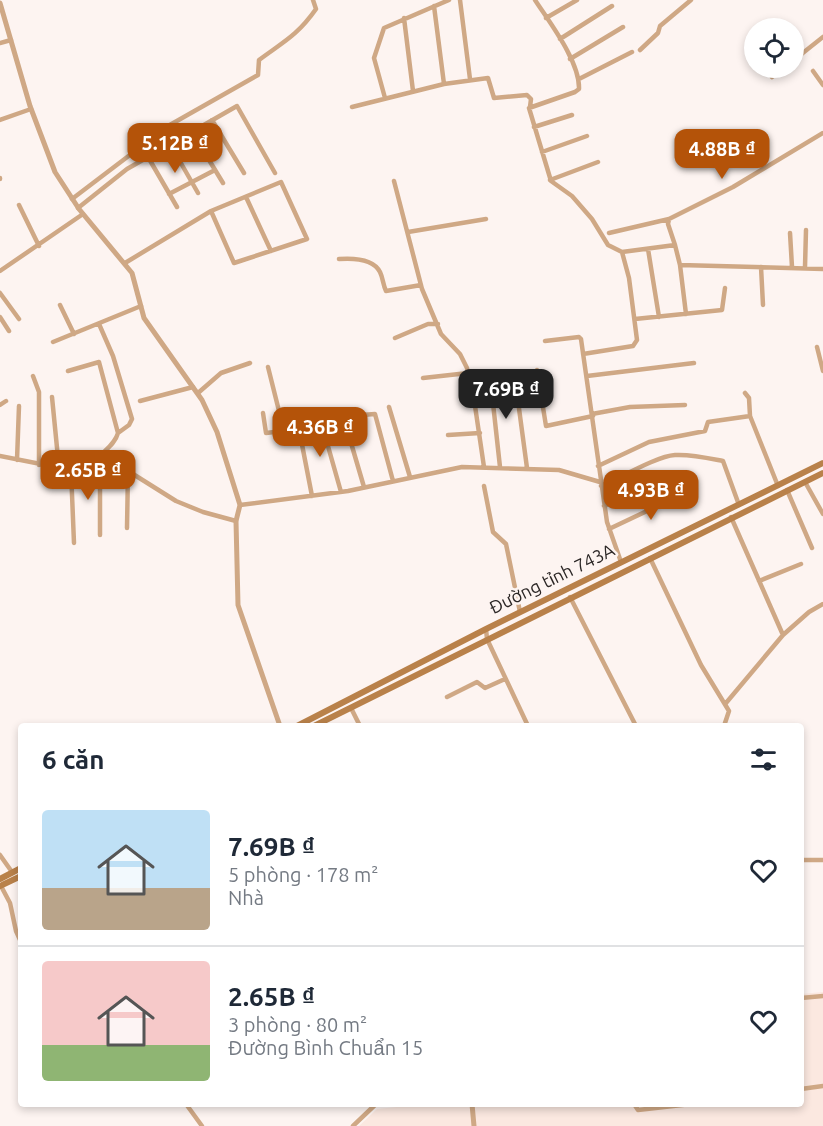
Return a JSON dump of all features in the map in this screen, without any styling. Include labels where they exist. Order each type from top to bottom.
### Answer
[{"type":"main road","name":"Đường tỉnh 743A","points":[[303,723],[520,612],[823,463]]},
{"type":"main road","name":"Đường tỉnh 743A","points":[[320,723],[650,557],[823,473]]},
{"type":"main road","points":[[767,491],[771,498]]},
{"type":"main road","points":[[0,879],[18,869]]},
{"type":"main road","points":[[0,886],[18,877]]},
{"type":"street","points":[[72,199],[168,126],[258,75],[259,60],[289,41],[306,23],[316,9],[313,0]]},
{"type":"street","points":[[385,98],[374,58],[384,28],[449,0]]},
{"type":"street","points":[[460,0],[470,79]]},
{"type":"street","points":[[530,107],[579,89],[579,79],[560,39],[535,0]]},
{"type":"street","points":[[546,18],[577,0]]},
{"type":"street","points":[[640,50],[658,33],[660,26],[691,0]]},
{"type":"street","points":[[0,3],[31,109],[55,172],[78,208],[125,264],[136,283],[141,306],[150,329],[198,393],[217,432],[240,504],[236,521],[238,605],[279,723]]},
{"type":"street","points":[[434,6],[444,84]]},
{"type":"street","points":[[560,39],[612,6]]},
{"type":"street","points":[[404,18],[413,90]]},
{"type":"street","points":[[570,60],[623,27]]},
{"type":"street","points":[[804,52],[823,36]]},
{"type":"street","points":[[0,43],[11,40]]},
{"type":"street","points":[[579,79],[632,52]]},
{"type":"street","points":[[813,71],[823,85]]},
{"type":"street","points":[[352,107],[413,90],[470,79],[488,78],[495,98],[527,95],[531,99],[530,107],[534,127],[550,180],[555,186],[572,196],[592,219],[608,245],[622,252],[675,245]]},
{"type":"street","points":[[78,208],[127,169],[237,106],[274,172]]},
{"type":"street","points":[[0,120],[31,109]]},
{"type":"street","points":[[534,127],[572,115]]},
{"type":"street","points":[[213,120],[244,173]]},
{"type":"street","points":[[192,132],[223,183]]},
{"type":"street","points":[[609,233],[626,227],[669,219],[733,187],[823,133]]},
{"type":"street","points":[[542,152],[587,136]]},
{"type":"street","points":[[170,144],[198,193]]},
{"type":"street","points":[[148,157],[177,207]]},
{"type":"street","points":[[550,180],[598,162]]},
{"type":"street","points":[[169,194],[215,170]]},
{"type":"street","points":[[394,181],[421,285],[441,334],[460,354],[468,373],[484,467]]},
{"type":"street","points":[[125,264],[211,211],[281,182],[307,239],[234,263],[211,211]]},
{"type":"street","points":[[246,196],[271,251]]},
{"type":"street","points":[[19,205],[39,246]]},
{"type":"street","points":[[0,271],[83,214]]},
{"type":"street","points":[[408,232],[486,219]]},
{"type":"street","points":[[669,219],[668,224],[680,265],[686,314]]},
{"type":"street","points":[[805,267],[806,230]]},
{"type":"street","points":[[790,233],[792,267]]},
{"type":"street","points":[[648,249],[659,317]]},
{"type":"street","points":[[583,354],[633,346],[637,340],[622,252]]},
{"type":"street","points":[[339,259],[351,258],[373,264],[380,271],[386,291],[421,285]]},
{"type":"street","points":[[680,265],[823,268]]},
{"type":"street","points":[[761,267],[763,305]]},
{"type":"street","points":[[635,320],[724,308],[725,288]]},
{"type":"street","points":[[0,293],[19,320]]},
{"type":"street","points":[[60,305],[74,334]]},
{"type":"street","points":[[53,342],[141,306]]},
{"type":"street","points":[[0,317],[9,331]]},
{"type":"street","points":[[99,324],[113,356],[132,419],[129,425],[118,433]]},
{"type":"street","points":[[395,338],[428,324],[438,324]]},
{"type":"street","points":[[545,341],[579,337],[593,415],[604,506],[609,529],[621,562]]},
{"type":"street","points":[[817,347],[823,371]]},
{"type":"street","points":[[68,371],[99,362],[118,433],[116,441],[94,463],[93,468]]},
{"type":"street","points":[[198,393],[221,373],[250,363]]},
{"type":"street","points":[[587,376],[694,363]]},
{"type":"street","points":[[268,367],[284,430]]},
{"type":"street","points":[[537,370],[546,426],[630,407],[685,405]]},
{"type":"street","points":[[423,378],[468,373]]},
{"type":"street","points":[[33,376],[39,392],[39,465]]},
{"type":"street","points":[[490,376],[500,467]]},
{"type":"street","points":[[140,400],[193,387]]},
{"type":"street","points":[[745,393],[749,398],[750,416],[778,486]]},
{"type":"street","points":[[52,397],[59,468]]},
{"type":"street","points":[[0,405],[6,401]]},
{"type":"street","points":[[518,401],[527,468]]},
{"type":"street","points":[[17,460],[19,406]]},
{"type":"street","points":[[389,407],[410,477]]},
{"type":"street","points":[[263,413],[266,433],[299,429],[312,496]]},
{"type":"street","points":[[364,487],[344,419],[348,416],[375,414],[393,481]]},
{"type":"street","points":[[598,466],[643,445],[705,431],[706,423],[750,416]]},
{"type":"street","points":[[320,418],[340,492]]},
{"type":"street","points":[[448,435],[480,433]]},
{"type":"street","points":[[240,504],[340,492],[462,468],[559,470],[600,484],[634,473],[658,458],[674,455],[723,460],[739,505]]},
{"type":"street","points":[[0,456],[71,470],[100,468],[128,471],[176,501],[203,513],[236,521]]},
{"type":"street","points":[[100,468],[100,535]]},
{"type":"street","points":[[71,470],[74,543]]},
{"type":"street","points":[[127,528],[128,471]]},
{"type":"street","points":[[604,506],[671,478]]},
{"type":"street","points":[[805,482],[822,511]]},
{"type":"street","points":[[484,486],[493,532],[505,542],[520,612]]},
{"type":"street","points":[[787,490],[812,548]]},
{"type":"street","points":[[609,529],[685,493]]},
{"type":"street","points":[[731,517],[783,635]]},
{"type":"street","points":[[650,557],[716,693],[726,704],[729,711],[725,723]]},
{"type":"street","points":[[759,581],[801,564]]},
{"type":"street","points":[[570,597],[634,723]]},
{"type":"street","points":[[726,704],[783,635],[805,615],[823,604]]},
{"type":"street","points":[[486,629],[487,639],[527,723]]},
{"type":"street","points":[[447,696],[477,682],[484,688],[505,679]]},
{"type":"street","points":[[351,708],[358,723]]},
{"type":"street","points":[[0,855],[12,872]]},
{"type":"street","points":[[804,860],[823,860]]},
{"type":"street","points":[[0,886],[10,903],[18,935]]},
{"type":"street","points":[[804,998],[823,996]]},
{"type":"street","points":[[804,1089],[823,1086]]},
{"type":"street","points":[[190,1107],[202,1126]]},
{"type":"street","points":[[353,1126],[373,1107]]},
{"type":"street","points":[[472,1107],[474,1126]]},
{"type":"street","points":[[636,1107],[638,1110],[664,1107]]},
{"type":"shaded area","points":[[823,992],[823,1126],[359,1126],[377,1109],[397,1107],[804,1107],[804,994]]}]
